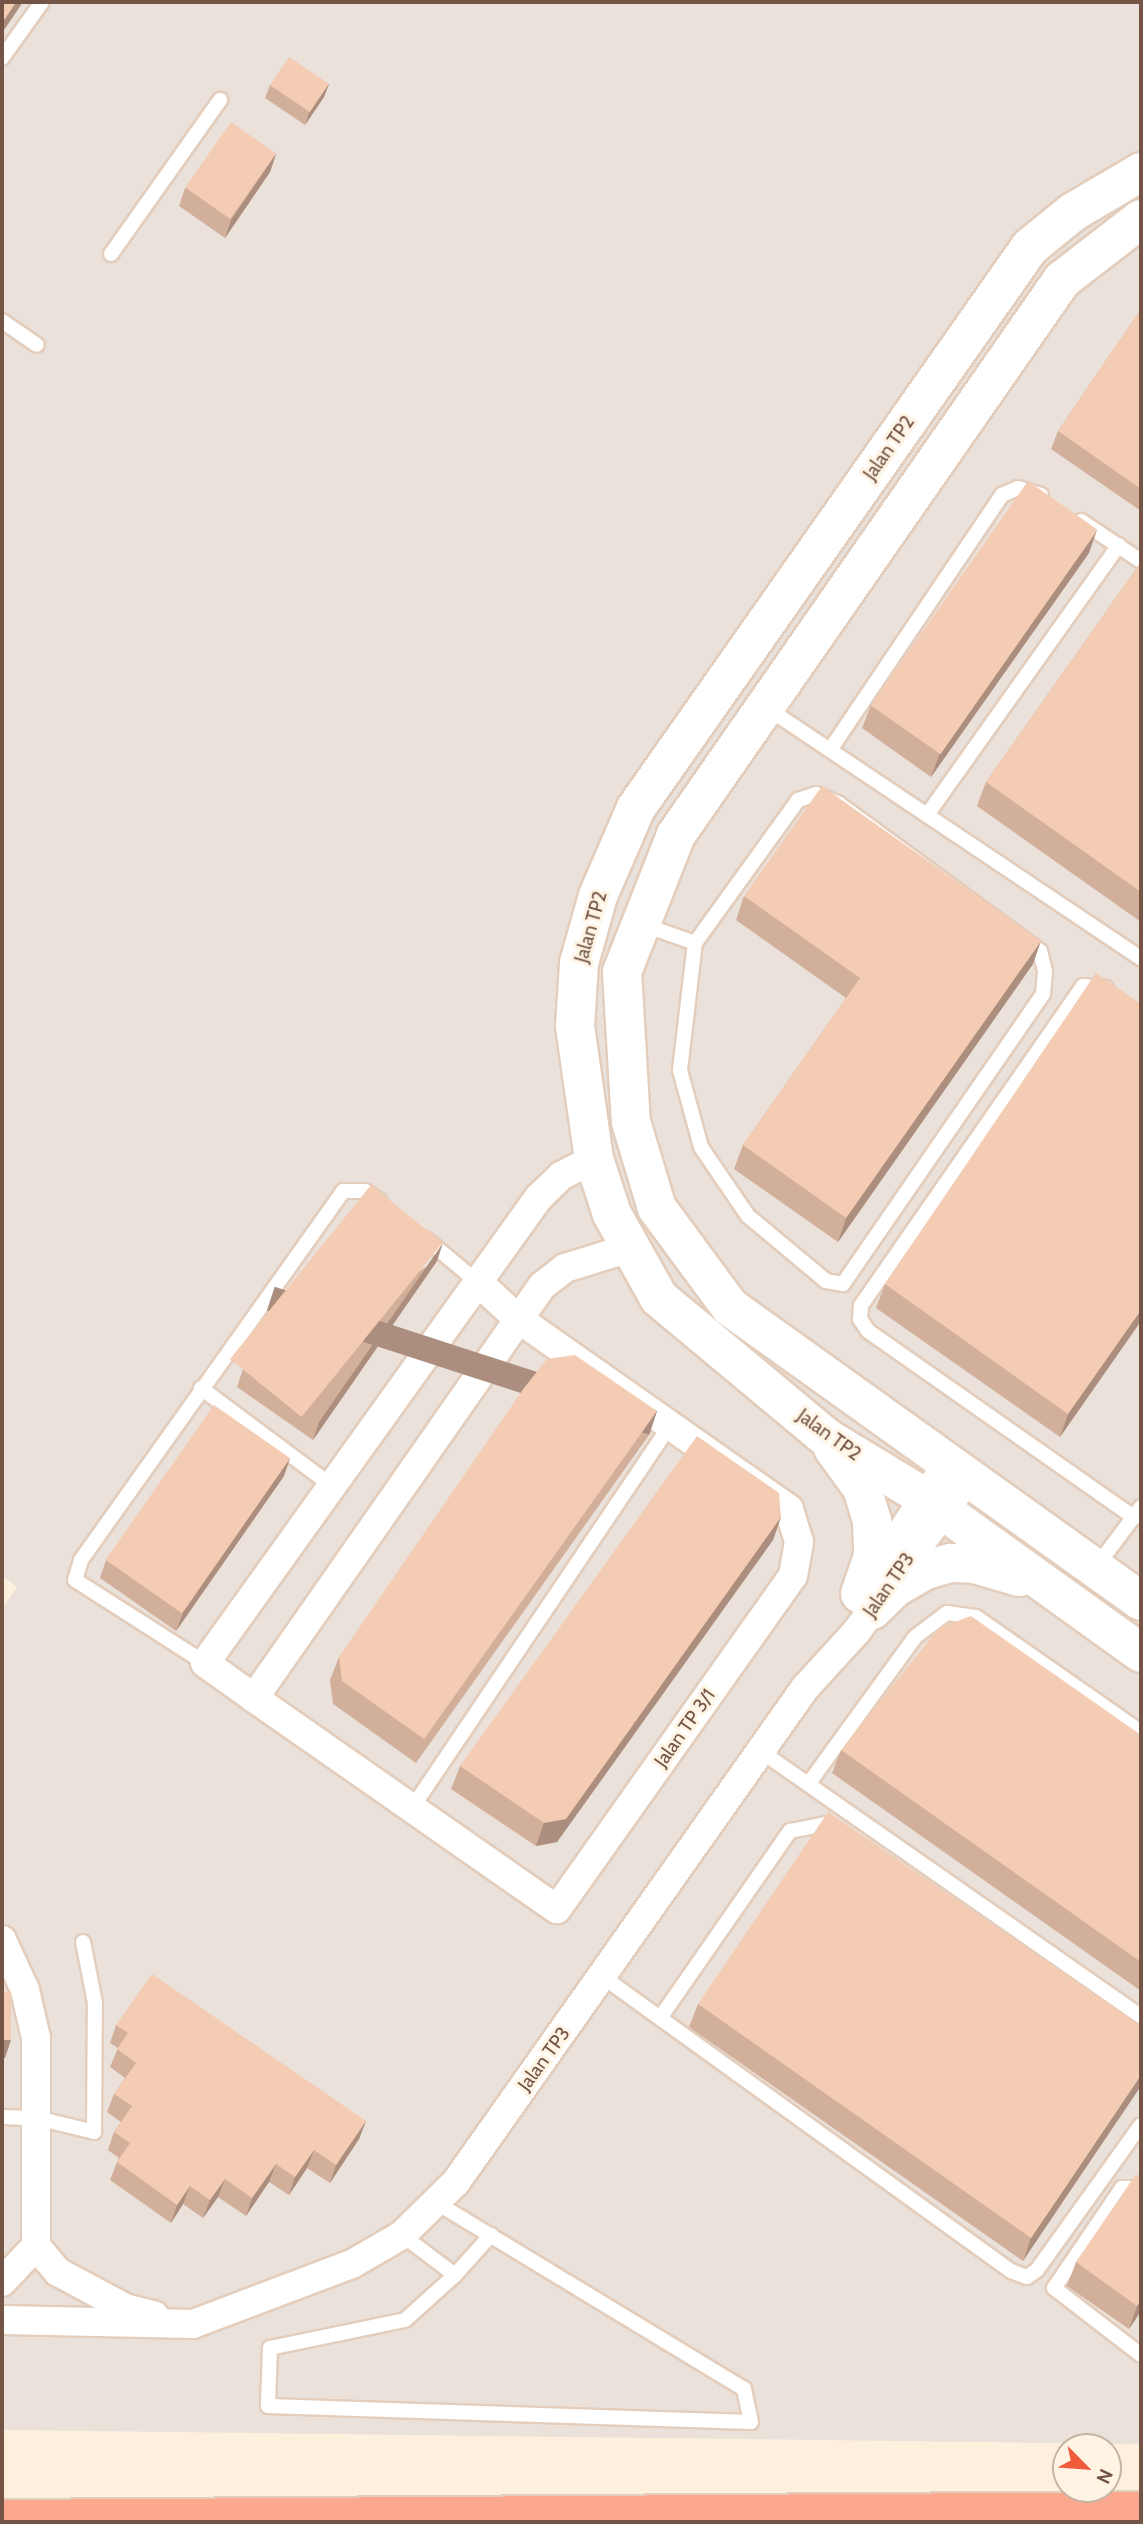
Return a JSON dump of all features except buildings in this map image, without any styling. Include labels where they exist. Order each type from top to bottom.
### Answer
[{"type":"highway","points":[[2,2519],[1141,2511]]},
{"type":"street","name":"Jalan TP2","points":[[1141,172],[1073,212],[1030,247],[636,808],[598,896],[579,963],[575,1026],[594,1159],[630,1248],[659,1298],[827,1438],[933,1503],[1141,1653]]},
{"type":"street","points":[[1141,219],[1062,280],[676,835],[622,972],[631,1122],[657,1208],[730,1307],[1141,1601]]},
{"type":"street","points":[[205,1663],[480,1284],[539,1197],[561,1176],[594,1159]]},
{"type":"street","points":[[254,1698],[516,1317],[542,1286],[565,1268],[630,1248]]},
{"type":"street","name":"Jalan TP 3/1","points":[[205,1663],[557,1909],[793,1576],[799,1542],[789,1509],[516,1317],[480,1284]]},
{"type":"street","points":[[827,1438],[862,1488],[872,1521],[873,1556],[866,1602]]},
{"type":"street","name":"Jalan TP3","points":[[2,2320],[193,2324],[352,2263],[402,2235],[456,2182],[603,1977],[933,1503],[959,1470]]},
{"type":"street","points":[[866,1602],[926,1570],[951,1563],[1003,1571],[1056,1592]]},
{"type":"street","points":[[2,1940],[25,1990],[36,2038],[36,2246],[58,2272],[104,2298],[125,2308],[193,2324]]},
{"type":"street","points":[[2,2282],[36,2246]]},
{"type":"lane","points":[[2,58],[42,2]]},
{"type":"lane","points":[[111,254],[220,100]]},
{"type":"lane","points":[[2,321],[37,345]]},
{"type":"lane","points":[[830,750],[1002,495],[1018,488],[1059,506],[1141,561]]},
{"type":"lane","points":[[927,815],[1119,545]]},
{"type":"lane","points":[[765,706],[1141,958]]},
{"type":"lane","points":[[816,794],[839,804],[1040,951],[1043,994],[843,1283],[826,1281],[748,1216],[701,1147],[680,1070],[695,943],[798,800],[816,794]]},
{"type":"lane","points":[[641,924],[695,943]]},
{"type":"lane","points":[[1096,1568],[1138,1512],[868,1331],[860,1319],[861,1305],[1083,986],[1098,985],[1122,996]]},
{"type":"lane","points":[[205,1663],[75,1580],[81,1560],[343,1191],[365,1191],[398,1216]]},
{"type":"lane","points":[[418,1233],[480,1284]]},
{"type":"lane","points":[[201,1388],[332,1486]]},
{"type":"lane","points":[[412,1808],[670,1425]]},
{"type":"lane","points":[[809,1783],[915,1637],[947,1614],[976,1618],[1141,1732]]},
{"type":"lane","points":[[760,1751],[1141,2016]]},
{"type":"lane","points":[[660,2018],[790,1831],[825,1824],[847,1839]]},
{"type":"lane","points":[[2,2117],[37,2118],[94,2132],[95,2003],[83,1941]]},
{"type":"lane","points":[[603,1977],[1011,2271],[1027,2277],[1037,2270],[1141,2124]]},
{"type":"lane","points":[[1141,2188],[1122,2188],[1054,2288],[1141,2355]]},
{"type":"lane","points":[[435,2202],[491,2235],[744,2389],[751,2422],[268,2406],[270,2348],[405,2320],[455,2275],[491,2235]]},
{"type":"lane","points":[[402,2235],[455,2275]]},
{"type":"shaded area","points":[[2,2],[1141,2],[1141,2444],[1122,2444],[1122,2433],[1052,2433],[1052,2443],[2,2430],[2,1609],[17,1587],[2,1576]]}]
